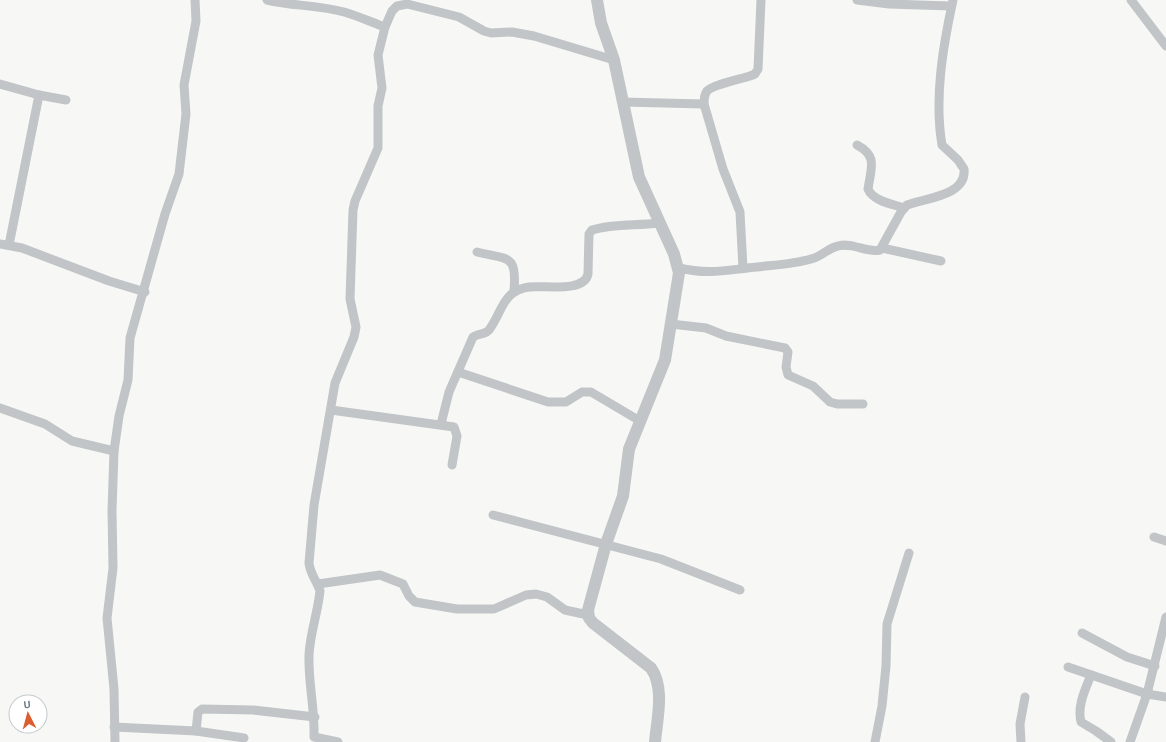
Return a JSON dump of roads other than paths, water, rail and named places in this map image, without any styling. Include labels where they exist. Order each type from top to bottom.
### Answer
[{"type":"street","points":[[115,742],[114,689],[107,618],[113,568],[112,511],[114,451],[119,416],[128,380],[130,338],[145,292],[165,214],[179,174],[186,114],[184,85],[196,21],[196,0]]},
{"type":"street","points":[[267,0],[287,4],[298,2],[344,12],[385,27]]},
{"type":"street","points":[[596,0],[601,23],[614,60],[639,177],[679,268],[665,360],[629,448],[623,496],[606,544],[590,601],[588,615],[593,623],[651,668],[658,680],[656,742]]},
{"type":"street","points":[[743,268],[740,212],[723,169],[704,104],[704,96],[708,90],[715,86],[755,74],[758,68],[761,0]]},
{"type":"street","points":[[679,268],[698,272],[716,272],[812,259],[838,246],[851,244],[876,251],[882,248],[904,208],[912,203],[952,191],[960,184],[965,174],[962,164],[942,145],[941,138],[940,87],[952,3],[889,4],[857,0]]},
{"type":"street","points":[[1131,0],[1166,46]]},
{"type":"street","points":[[338,742],[314,740],[315,717],[309,671],[309,654],[319,600],[318,584],[310,570],[309,563],[314,505],[331,410],[339,371],[354,338],[356,327],[350,299],[353,210],[355,201],[378,148],[378,106],[382,84],[378,55],[385,27],[392,11],[397,6],[408,2],[459,17],[491,33],[512,32],[534,36],[614,60]]},
{"type":"street","points":[[0,84],[39,95],[66,100]]},
{"type":"street","points":[[39,95],[4,245],[37,253],[109,281],[145,292]]},
{"type":"street","points":[[622,102],[704,104]]},
{"type":"street","points":[[857,145],[867,151],[871,157],[868,189],[870,193],[879,199],[904,208]]},
{"type":"street","points":[[441,424],[449,392],[473,337],[489,330],[508,296],[514,291],[530,287],[567,286],[582,283],[587,280],[589,234],[592,230],[620,224],[637,226],[659,222]]},
{"type":"street","points":[[882,248],[941,261]]},
{"type":"street","points":[[477,252],[509,260],[514,265],[516,271],[514,291]]},
{"type":"street","points":[[671,324],[706,328],[726,336],[785,348],[788,352],[786,367],[788,375],[813,386],[830,402],[837,404],[863,404]]},
{"type":"street","points":[[458,372],[548,402],[566,402],[582,392],[591,392],[640,421]]},
{"type":"street","points":[[0,408],[45,424],[72,441],[114,451]]},
{"type":"street","points":[[331,410],[454,427],[456,431],[452,464]]},
{"type":"street","points":[[493,516],[661,559],[740,590]]},
{"type":"street","points":[[1154,537],[1166,541]]},
{"type":"street","points":[[875,742],[882,706],[886,666],[886,624],[909,554]]},
{"type":"street","points":[[318,584],[380,575],[403,584],[409,596],[415,602],[457,609],[494,609],[526,595],[536,594],[547,597],[565,610],[588,615]]},
{"type":"street","points":[[1130,742],[1147,694],[1166,617]]},
{"type":"street","points":[[1082,632],[1126,657],[1155,666]]},
{"type":"street","points":[[1068,667],[1147,694],[1166,697]]},
{"type":"street","points":[[1091,675],[1082,700],[1080,717],[1081,722],[1111,742]]},
{"type":"street","points":[[1021,742],[1020,724],[1025,697]]},
{"type":"street","points":[[196,731],[198,712],[202,709],[253,710],[315,717]]},
{"type":"street","points":[[114,727],[196,731],[244,738]]}]
